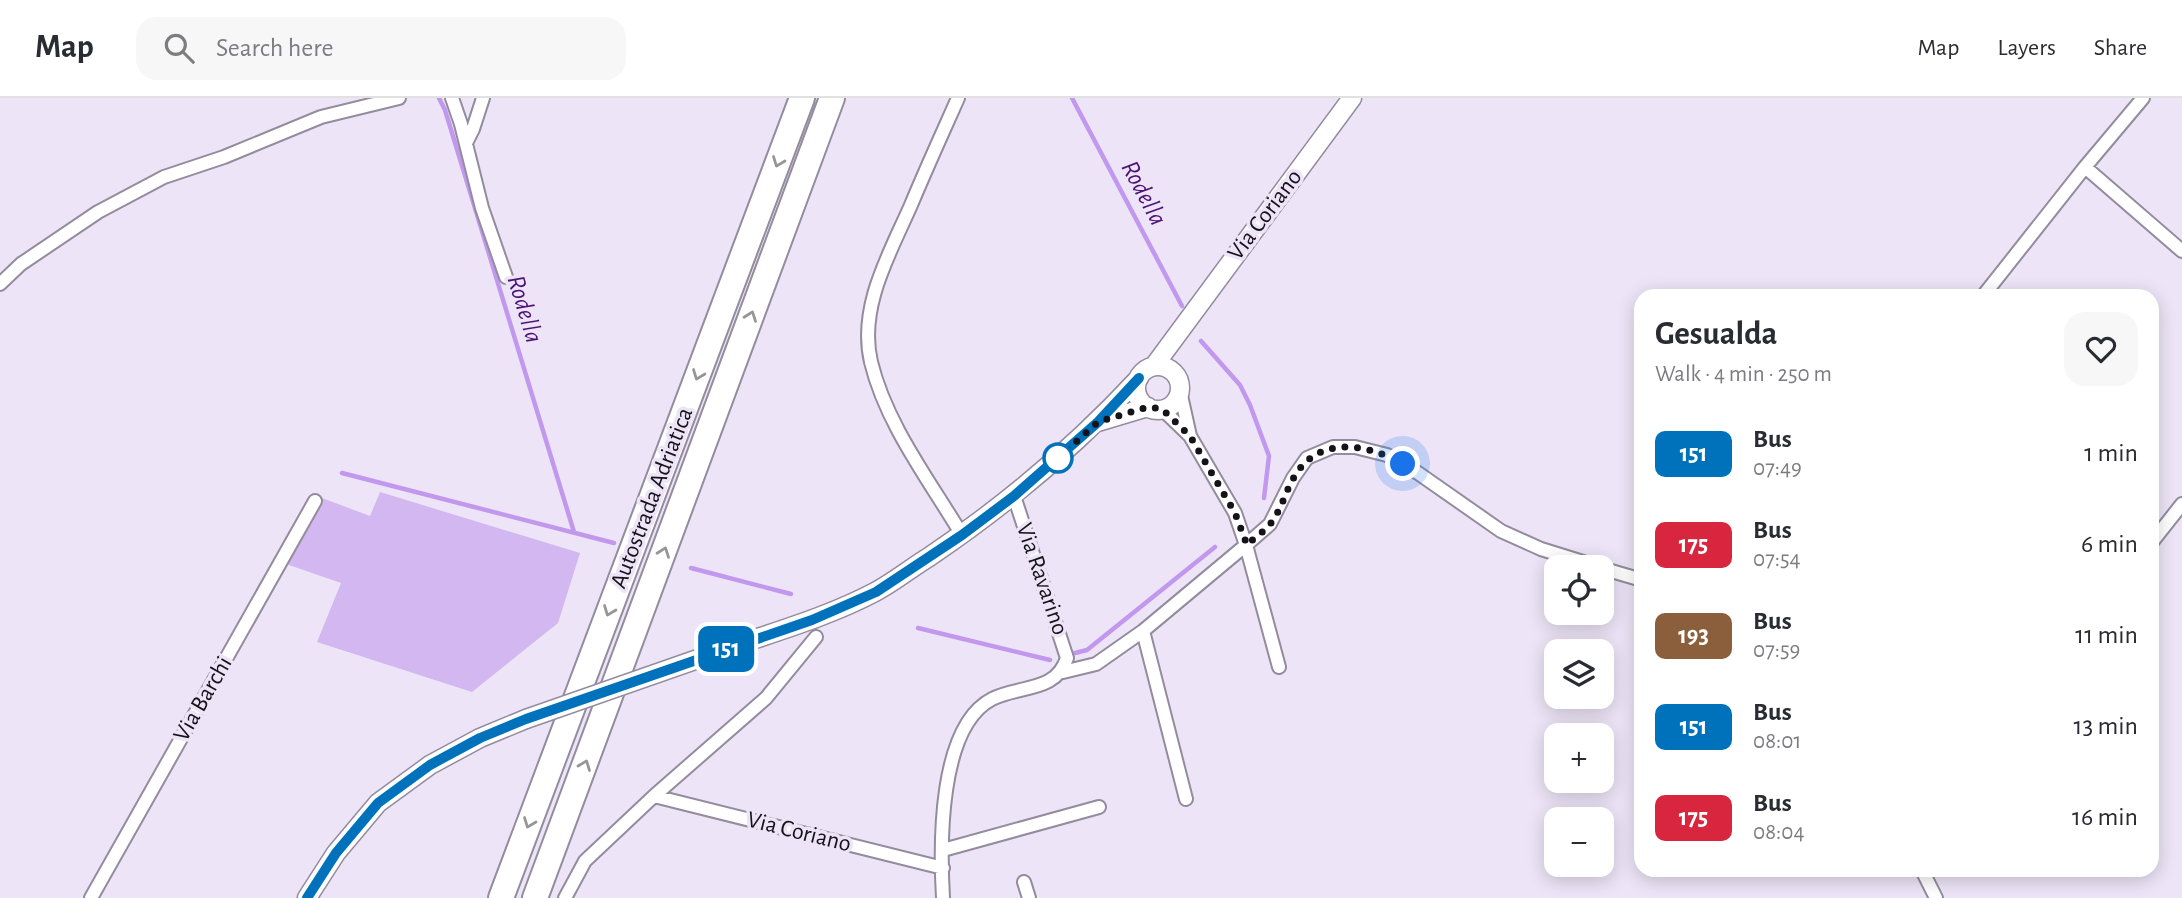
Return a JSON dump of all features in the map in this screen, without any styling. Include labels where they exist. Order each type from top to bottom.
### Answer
[{"type":"highway","name":"Autostrada Adriatica","points":[[501,898],[802,98]]},
{"type":"highway","name":"Autostrada Adriatica","points":[[535,898],[832,98]]},
{"type":"main road","name":"Via Coriano","points":[[1154,366],[1352,98]]},
{"type":"main road","points":[[1098,422],[1174,403],[1179,384],[1177,333]]},
{"type":"main road","points":[[307,898],[336,853],[378,803],[430,765],[480,738],[526,719],[812,620],[876,592],[962,535],[1014,496],[1098,422],[1148,368],[1168,368],[1179,384]]},
{"type":"main road","points":[[1139,378],[1136,391],[1139,398],[1155,408]]},
{"type":"street","points":[[0,284],[21,264],[98,212],[164,177],[224,157],[321,117],[400,98]]},
{"type":"street","points":[[452,98],[482,208],[506,277]]},
{"type":"street","points":[[466,143],[482,98]]},
{"type":"street","points":[[958,98],[878,280],[868,322],[870,359],[880,394],[962,535]]},
{"type":"street","points":[[1989,289],[2143,98]]},
{"type":"street","points":[[2085,167],[2182,251]]},
{"type":"street","points":[[1179,384],[1190,436],[1235,513],[1247,545],[1279,667]]},
{"type":"street","points":[[1155,408],[1190,436]]},
{"type":"street","points":[[1063,672],[1096,664],[1143,631],[1247,545],[1270,524],[1293,478],[1307,458],[1333,447],[1355,447],[1387,455],[1418,473],[1501,531],[1561,555]]},
{"type":"street","name":"Via Ravarino","points":[[943,898],[943,818],[947,786],[964,725],[977,710],[992,699],[1044,683],[1063,672],[1067,659],[1014,496]]},
{"type":"street","name":"Via Barchi","points":[[91,898],[316,501]]},
{"type":"street","points":[[2159,533],[2182,504]]},
{"type":"street","points":[[1614,571],[1634,578]]},
{"type":"street","points":[[1143,631],[1186,799]]},
{"type":"street","points":[[565,898],[585,861],[654,796],[766,698],[816,638]]},
{"type":"street","name":"Via Coriano","points":[[654,796],[943,868]]},
{"type":"street","points":[[943,850],[1099,807]]},
{"type":"street","points":[[1926,877],[1936,898]]},
{"type":"street","points":[[1024,882],[1029,898]]},
{"type":"shaded area","points":[[380,492],[580,553],[558,623],[472,692],[317,642],[341,583],[286,564],[322,498],[370,516]]},
{"type":"waterway","name":"Rodella","points":[[439,98],[445,110],[574,532]]},
{"type":"waterway","name":"Rodella","points":[[1072,98],[1182,306]]},
{"type":"waterway","name":"Rodella","points":[[1201,341],[1240,385],[1250,405],[1269,456],[1264,498]]},
{"type":"waterway","name":"Rodella","points":[[342,473],[614,543]]},
{"type":"waterway","name":"Rodella","points":[[1075,653],[1087,650],[1215,547]]},
{"type":"waterway","name":"Rodella","points":[[691,568],[791,594]]},
{"type":"waterway","name":"Rodella","points":[[918,628],[1050,660]]},
{"type":"bus line","name":"151","points":[[307,898],[336,853],[378,803],[430,765],[480,738],[526,719],[812,620],[876,592],[962,535],[1014,496],[1098,422],[1139,378]]},
{"type":"route","points":[[1058,458],[1098,422],[1148,407],[1162,409],[1190,436],[1235,513],[1247,545],[1270,524],[1293,478],[1307,458],[1333,447],[1355,447],[1387,455],[1403,464]]}]
